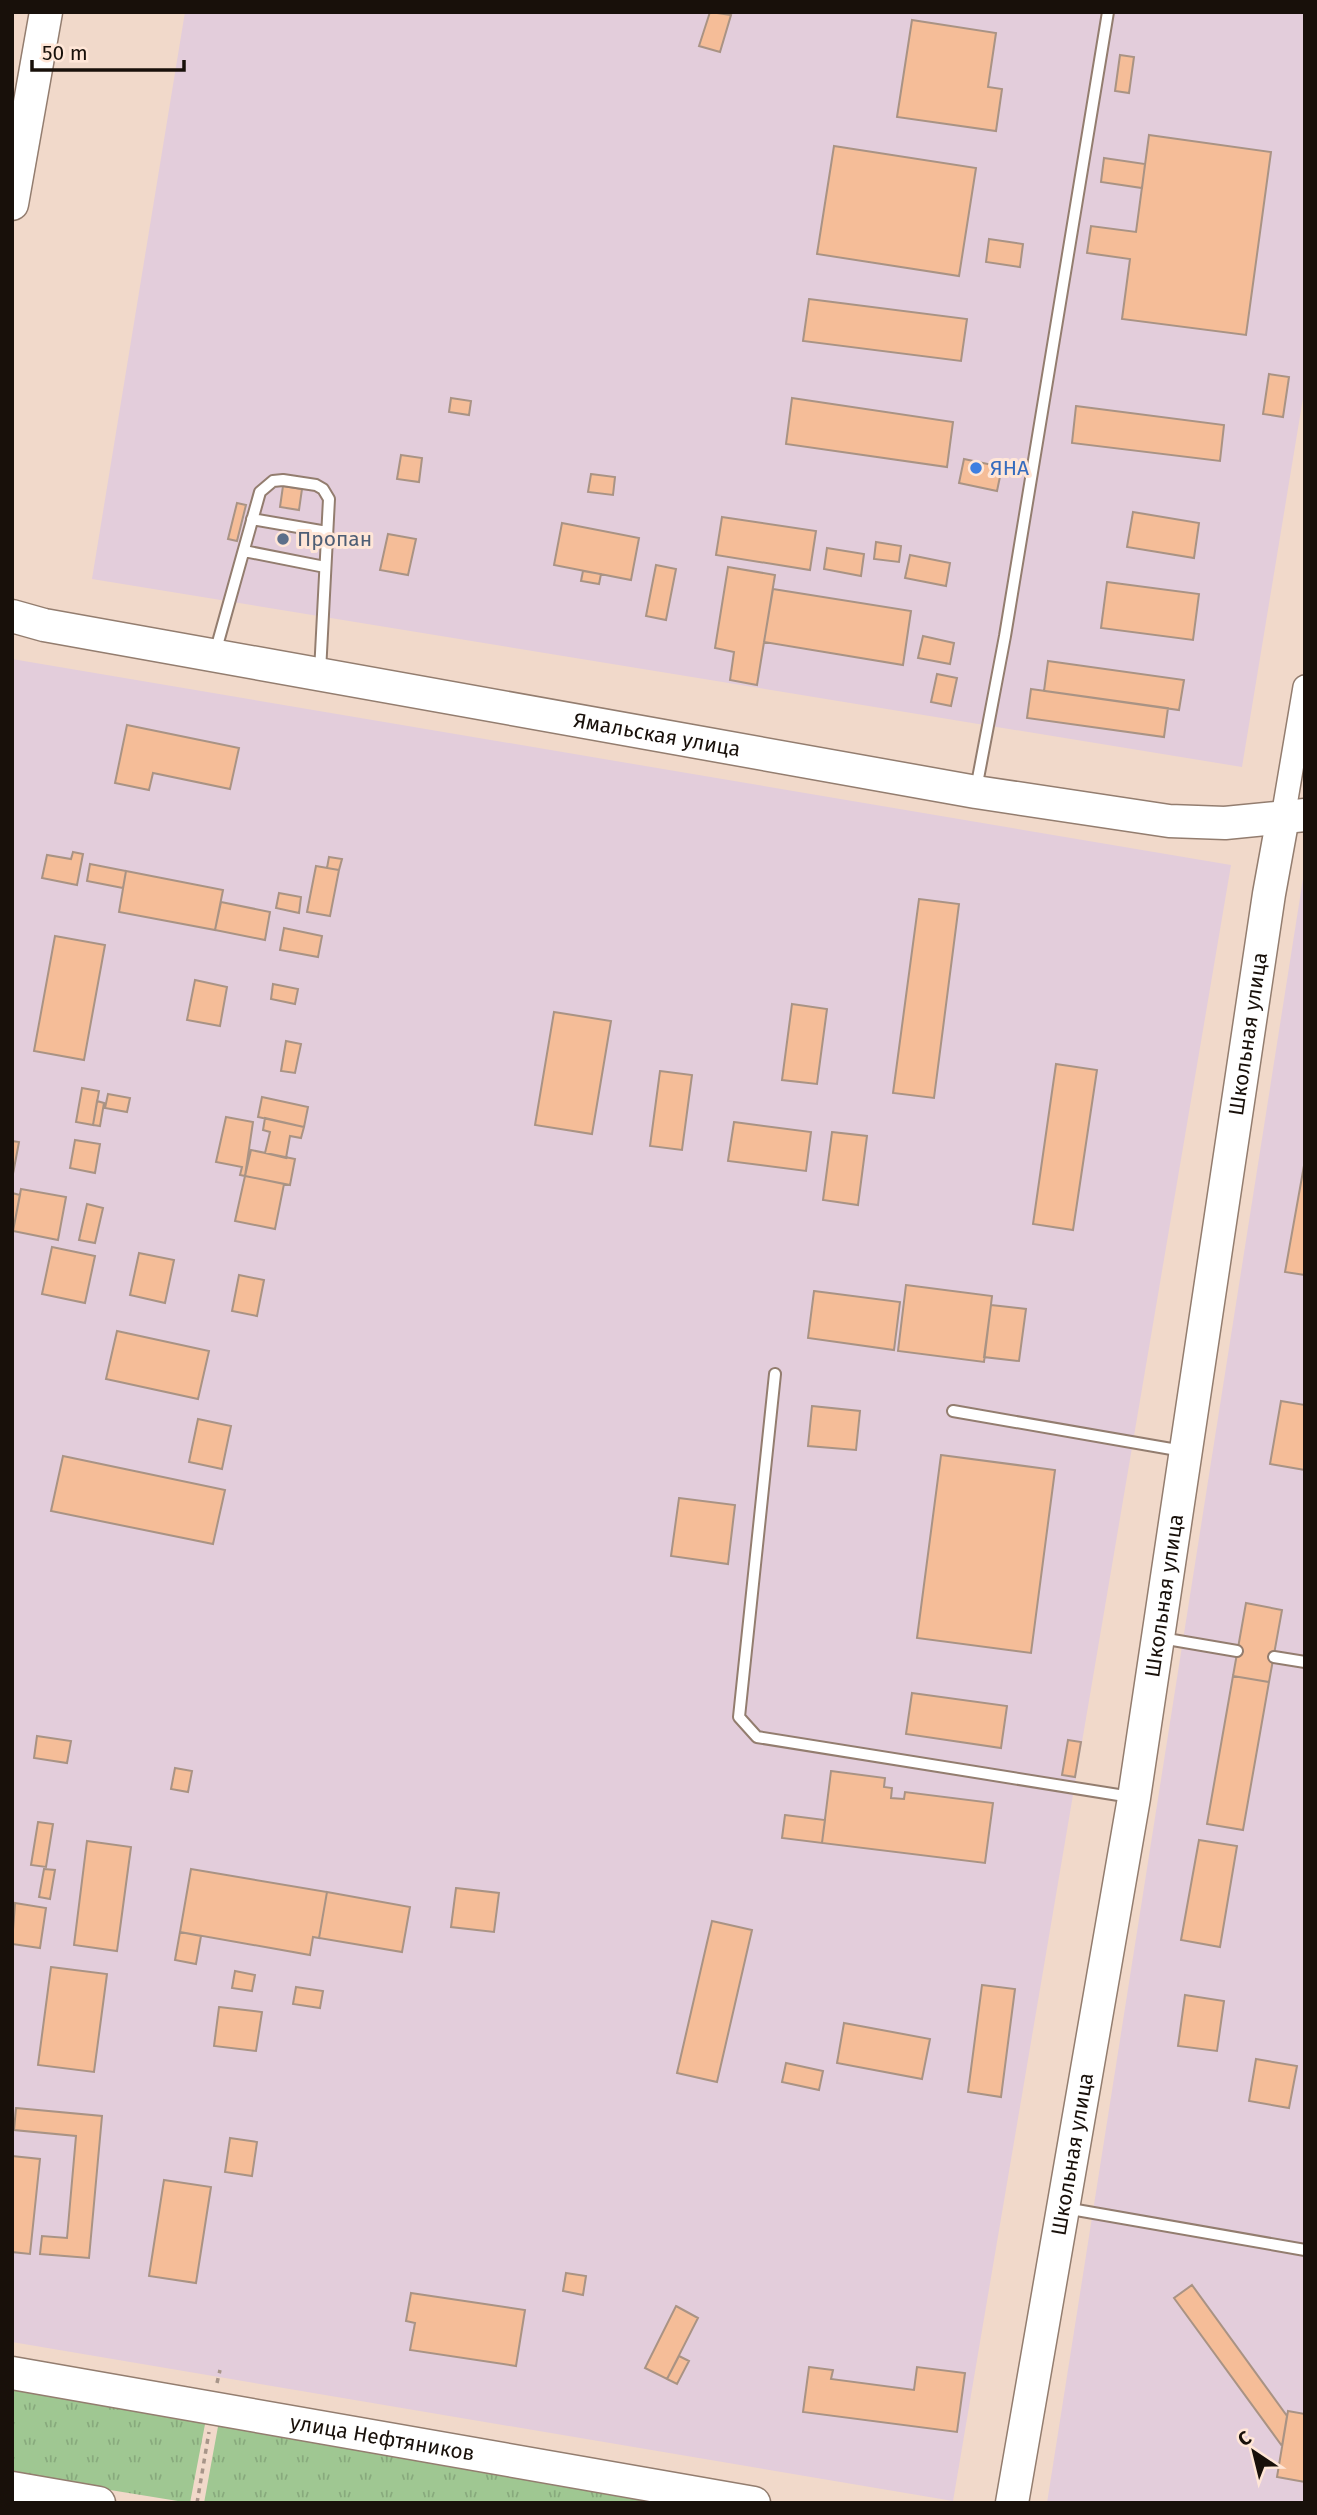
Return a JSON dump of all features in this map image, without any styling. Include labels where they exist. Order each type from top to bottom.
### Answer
[{"type":"street","points":[[12,204],[46,12]]},
{"type":"street","name":"Ямальская улица","points":[[12,616],[44,625],[976,792],[1195,824],[1294,816]]},
{"type":"street","name":"Школьная улица","points":[[1012,2503],[1134,1798],[1269,894],[1294,816],[1305,687]]},
{"type":"street","name":"улица Нефтяников","points":[[12,2373],[754,2503]]},
{"type":"street","points":[[12,2488],[99,2503]]},
{"type":"lane","points":[[976,792],[1005,636],[1108,12]]},
{"type":"lane","points":[[214,656],[260,492],[273,481],[316,485],[328,494],[319,675]]},
{"type":"lane","points":[[253,519],[327,532]]},
{"type":"lane","points":[[244,551],[325,567]]},
{"type":"lane","points":[[775,1374],[739,1717],[757,1737],[1134,1798]]},
{"type":"lane","points":[[953,1410],[1186,1451]]},
{"type":"lane","points":[[1158,1637],[1237,1651]]},
{"type":"lane","points":[[1274,1657],[1305,1662]]},
{"type":"lane","points":[[1062,2208],[1305,2250]]},
{"type":"path","points":[[197,2503],[220,2370]]},
{"type":"shaded area","points":[[185,12],[1305,12],[1305,386],[1242,767],[92,579]]},
{"type":"shaded area","points":[[12,659],[1231,865],[953,2501],[12,2342]]},
{"type":"shaded area","points":[[1305,866],[1305,2503],[1047,2503]]},
{"type":"green space","points":[[12,2385],[206,2419],[190,2503],[12,2474]]},
{"type":"green space","points":[[219,2421],[684,2503],[204,2503]]},
{"type":"building","points":[[710,12],[731,15],[720,52],[699,46]]},
{"type":"building","points":[[912,20],[996,33],[988,87],[1002,89],[996,131],[897,117]]},
{"type":"building","points":[[1120,55],[1134,57],[1129,93],[1115,91]]},
{"type":"building","points":[[1149,135],[1271,152],[1246,335],[1122,319],[1130,259],[1087,253],[1091,226],[1136,232]]},
{"type":"building","points":[[834,146],[976,168],[959,276],[817,254]]},
{"type":"building","points":[[1104,158],[1145,164],[1142,188],[1101,182]]},
{"type":"building","points":[[989,239],[1023,244],[1020,267],[986,262]]},
{"type":"building","points":[[809,299],[967,319],[961,361],[803,341]]},
{"type":"building","points":[[1269,374],[1289,377],[1283,417],[1263,414]]},
{"type":"building","points":[[451,398],[471,401],[469,415],[449,412]]},
{"type":"building","points":[[792,398],[953,422],[947,467],[786,444]]},
{"type":"building","points":[[1076,406],[1224,425],[1220,461],[1072,443]]},
{"type":"building","points":[[401,455],[422,458],[419,482],[397,479]]},
{"type":"building","points":[[964,459],[1002,467],[997,491],[959,483]]},
{"type":"building","points":[[591,474],[615,477],[613,495],[588,492]]},
{"type":"building","points":[[283,486],[302,489],[299,510],[280,507]]},
{"type":"building","points":[[237,503],[246,505],[237,541],[228,539]]},
{"type":"building","points":[[1133,512],[1199,523],[1194,558],[1127,547]]},
{"type":"building","points":[[722,517],[816,531],[810,570],[716,555]]},
{"type":"building","points":[[562,523],[639,538],[631,580],[554,565]]},
{"type":"building","points":[[388,534],[416,539],[408,575],[380,570]]},
{"type":"building","points":[[876,542],[901,546],[899,562],[874,559]]},
{"type":"building","points":[[827,548],[864,554],[861,576],[824,569]]},
{"type":"building","points":[[910,555],[950,563],[946,586],[905,578]]},
{"type":"building","points":[[656,565],[676,569],[666,620],[646,616]]},
{"type":"building","points":[[728,567],[775,575],[757,685],[730,680],[734,652],[715,648]]},
{"type":"building","points":[[583,571],[601,574],[599,584],[581,581]]},
{"type":"building","points":[[1107,582],[1199,594],[1193,640],[1101,628]]},
{"type":"building","points":[[773,589],[911,611],[903,665],[764,642]]},
{"type":"building","points":[[923,636],[954,643],[950,664],[918,658]]},
{"type":"building","points":[[1048,661],[1184,680],[1179,710],[1044,691]]},
{"type":"building","points":[[937,674],[957,678],[951,706],[931,702]]},
{"type":"building","points":[[1031,689],[1168,708],[1164,737],[1027,718]]},
{"type":"building","points":[[127,725],[239,748],[230,789],[153,773],[149,790],[115,783]]},
{"type":"building","points":[[73,852],[83,854],[77,885],[42,878],[47,855],[71,859]]},
{"type":"building","points":[[329,857],[342,859],[339,870],[327,868]]},
{"type":"building","points":[[90,864],[126,871],[123,888],[87,881]]},
{"type":"building","points":[[316,866],[339,870],[330,916],[307,912]]},
{"type":"building","points":[[126,871],[223,890],[215,930],[119,912]]},
{"type":"building","points":[[279,893],[301,897],[299,913],[276,908]]},
{"type":"building","points":[[919,899],[959,904],[934,1098],[893,1093]]},
{"type":"building","points":[[221,902],[270,912],[265,940],[215,930]]},
{"type":"building","points":[[284,928],[322,936],[318,957],[280,950]]},
{"type":"building","points":[[55,936],[105,945],[84,1060],[34,1051]]},
{"type":"building","points":[[195,980],[227,987],[220,1026],[187,1020]]},
{"type":"building","points":[[273,984],[298,989],[295,1004],[271,999]]},
{"type":"building","points":[[792,1004],[827,1009],[817,1084],[782,1080]]},
{"type":"building","points":[[554,1012],[611,1021],[592,1134],[535,1125]]},
{"type":"building","points":[[286,1041],[301,1044],[295,1073],[281,1071]]},
{"type":"building","points":[[1056,1064],[1097,1070],[1073,1230],[1033,1224]]},
{"type":"building","points":[[660,1071],[692,1075],[682,1150],[650,1146]]},
{"type":"building","points":[[82,1088],[99,1091],[93,1125],[76,1122]]},
{"type":"building","points":[[108,1094],[130,1098],[127,1112],[105,1108]]},
{"type":"building","points":[[262,1097],[308,1107],[304,1127],[258,1117]]},
{"type":"building","points":[[97,1101],[104,1103],[100,1126],[93,1125]]},
{"type":"building","points":[[226,1117],[253,1122],[245,1176],[240,1175],[242,1167],[216,1162]]},
{"type":"building","points":[[265,1118],[304,1127],[301,1138],[290,1136],[286,1158],[265,1153],[270,1132],[263,1130]]},
{"type":"building","points":[[734,1122],[811,1132],[806,1171],[728,1161]]},
{"type":"building","points":[[832,1132],[867,1136],[858,1205],[823,1200]]},
{"type":"building","points":[[75,1140],[100,1144],[95,1173],[70,1168]]},
{"type":"building","points":[[12,1141],[19,1142],[12,1179]]},
{"type":"building","points":[[251,1150],[295,1159],[290,1185],[245,1176]]},
{"type":"building","points":[[1305,1160],[1305,1275],[1285,1272]]},
{"type":"building","points":[[245,1176],[284,1184],[275,1229],[235,1221]]},
{"type":"building","points":[[21,1189],[66,1197],[58,1240],[13,1231]]},
{"type":"building","points":[[12,1193],[20,1195],[13,1231],[12,1231]]},
{"type":"building","points":[[87,1204],[103,1208],[95,1243],[79,1240]]},
{"type":"building","points":[[52,1247],[95,1256],[85,1303],[42,1294]]},
{"type":"building","points":[[139,1253],[174,1260],[165,1303],[130,1295]]},
{"type":"building","points":[[239,1275],[264,1280],[257,1316],[232,1311]]},
{"type":"building","points":[[906,1285],[992,1296],[984,1362],[898,1351]]},
{"type":"building","points":[[814,1291],[900,1302],[894,1350],[808,1338]]},
{"type":"building","points":[[991,1305],[1026,1309],[1019,1361],[984,1357]]},
{"type":"building","points":[[117,1331],[209,1351],[198,1399],[106,1379]]},
{"type":"building","points":[[1281,1401],[1305,1405],[1305,1470],[1270,1464]]},
{"type":"building","points":[[812,1406],[860,1411],[856,1450],[808,1446]]},
{"type":"building","points":[[198,1419],[231,1426],[222,1469],[189,1462]]},
{"type":"building","points":[[941,1455],[1055,1470],[1031,1653],[917,1638]]},
{"type":"building","points":[[63,1456],[225,1490],[213,1544],[51,1511]]},
{"type":"building","points":[[679,1498],[735,1505],[728,1564],[671,1556]]},
{"type":"building","points":[[1246,1603],[1282,1610],[1269,1682],[1233,1676]]},
{"type":"building","points":[[1233,1676],[1269,1682],[1243,1830],[1207,1824]]},
{"type":"building","points":[[912,1693],[1007,1706],[1001,1748],[906,1734]]},
{"type":"building","points":[[37,1736],[71,1741],[67,1763],[34,1758]]},
{"type":"building","points":[[1068,1740],[1081,1742],[1075,1777],[1062,1775]]},
{"type":"building","points":[[175,1768],[192,1771],[188,1792],[171,1789]]},
{"type":"building","points":[[831,1771],[885,1778],[884,1787],[892,1788],[891,1798],[904,1799],[905,1792],[993,1803],[985,1863],[822,1843]]},
{"type":"building","points":[[785,1815],[825,1820],[822,1843],[782,1838]]},
{"type":"building","points":[[38,1822],[53,1824],[46,1867],[31,1865]]},
{"type":"building","points":[[1199,1840],[1237,1846],[1220,1947],[1181,1940]]},
{"type":"building","points":[[87,1841],[131,1847],[117,1951],[74,1945]]},
{"type":"building","points":[[44,1869],[55,1870],[50,1899],[39,1897]]},
{"type":"building","points":[[191,1869],[327,1892],[319,1938],[313,1937],[310,1955],[180,1932]]},
{"type":"building","points":[[456,1888],[499,1893],[494,1932],[451,1927]]},
{"type":"building","points":[[327,1892],[410,1907],[402,1952],[319,1938]]},
{"type":"building","points":[[15,1903],[46,1908],[40,1948],[12,1944]]},
{"type":"building","points":[[712,1921],[752,1930],[717,2082],[677,2073]]},
{"type":"building","points":[[180,1932],[201,1936],[196,1964],[175,1960]]},
{"type":"building","points":[[51,1967],[107,1974],[94,2072],[38,2065]]},
{"type":"building","points":[[235,1971],[255,1975],[252,1991],[232,1988]]},
{"type":"building","points":[[982,1985],[1015,1989],[1001,2097],[968,2092]]},
{"type":"building","points":[[296,1987],[323,1991],[320,2008],[293,2004]]},
{"type":"building","points":[[1185,1995],[1224,2001],[1217,2051],[1178,2046]]},
{"type":"building","points":[[219,2007],[262,2012],[256,2051],[214,2046]]},
{"type":"building","points":[[844,2023],[930,2039],[922,2079],[837,2063]]},
{"type":"building","points":[[1256,2059],[1297,2066],[1289,2108],[1249,2101]]},
{"type":"building","points":[[786,2063],[823,2071],[819,2090],[782,2082]]},
{"type":"building","points":[[16,2108],[102,2116],[89,2258],[40,2254],[42,2236],[67,2238],[76,2136],[14,2130]]},
{"type":"building","points":[[230,2138],[257,2142],[252,2176],[225,2172]]},
{"type":"building","points":[[12,2156],[40,2159],[30,2254],[12,2252]]},
{"type":"building","points":[[164,2180],[211,2187],[196,2283],[149,2276]]},
{"type":"building","points":[[566,2273],[586,2276],[583,2295],[563,2291]]},
{"type":"building","points":[[1192,2285],[1287,2416],[1282,2446],[1174,2298]]},
{"type":"building","points":[[411,2293],[525,2310],[516,2366],[410,2350],[415,2323],[406,2321]]},
{"type":"building","points":[[676,2306],[698,2318],[667,2379],[645,2368]]},
{"type":"building","points":[[679,2356],[689,2361],[677,2384],[667,2379]]},
{"type":"building","points":[[809,2367],[833,2370],[831,2379],[914,2390],[917,2367],[965,2373],[957,2432],[803,2412]]},
{"type":"building","points":[[1288,2411],[1305,2414],[1305,2482],[1277,2477]]},
{"type":"place","name":"ЯНА","points":[[976,468]]},
{"type":"place","name":"Пропан","points":[[283,539]]}]
